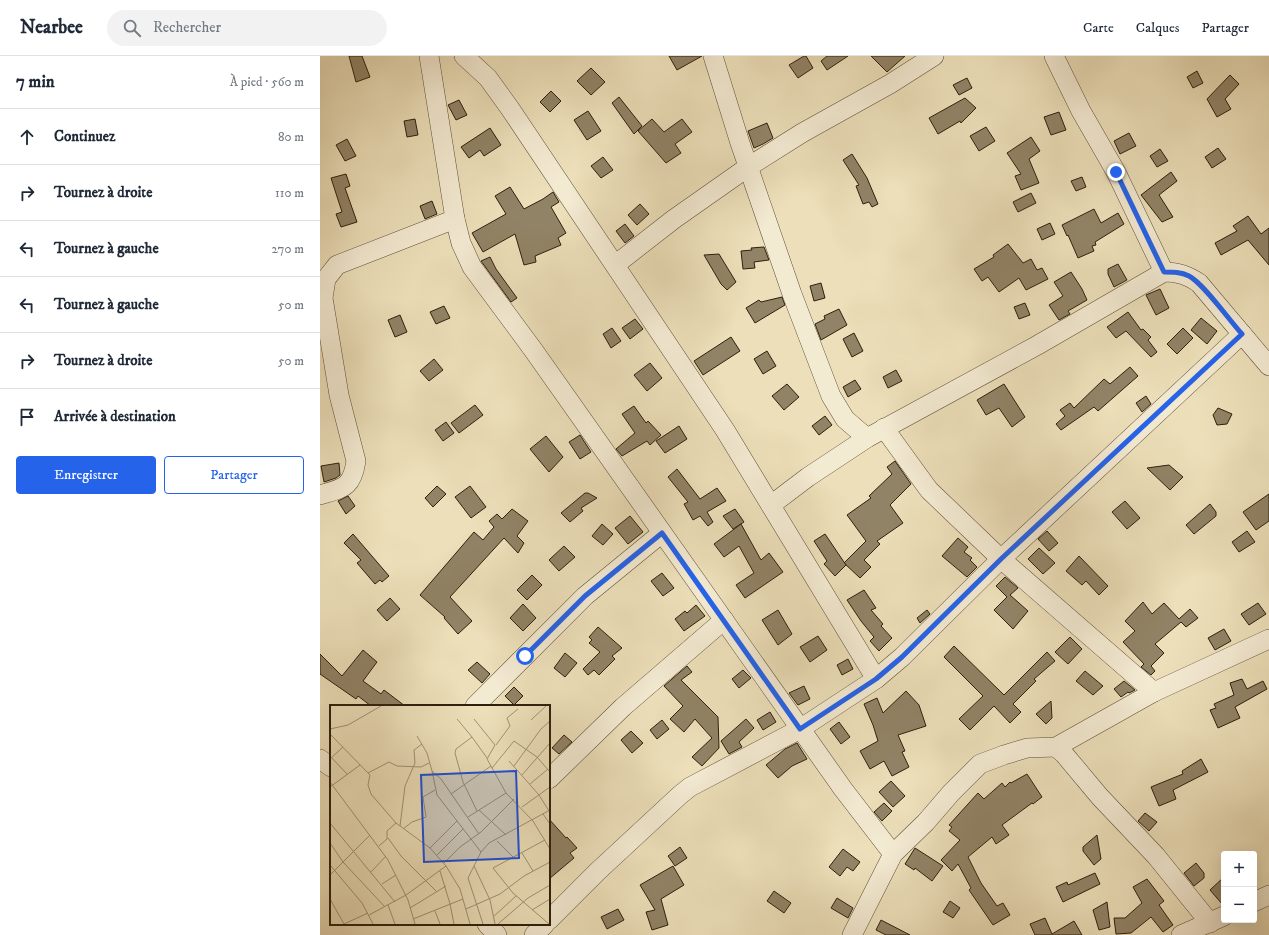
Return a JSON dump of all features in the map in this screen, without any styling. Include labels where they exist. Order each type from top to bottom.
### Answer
[{"type":"street","points":[[429,56],[455,219],[461,243],[472,267],[534,351],[843,789],[893,854]]},
{"type":"street","points":[[464,56],[488,78],[507,104],[725,430],[876,679]]},
{"type":"street","points":[[713,56],[748,167],[792,294],[831,396],[845,418],[867,438]]},
{"type":"street","points":[[615,265],[674,219],[748,167],[802,133],[890,84],[934,56]]},
{"type":"street","points":[[1054,56],[1080,111],[1116,172],[1164,272]]},
{"type":"street","points":[[320,495],[340,489],[350,482],[355,471],[356,461],[339,395],[323,298],[326,279],[337,265],[455,219]]},
{"type":"street","points":[[771,505],[808,477],[867,438],[1036,346],[1164,272],[1179,272],[1189,276],[1199,283],[1269,366]]},
{"type":"street","points":[[550,919],[598,871],[690,787],[800,729],[876,679],[902,657],[1001,559],[1242,334]]},
{"type":"street","points":[[884,428],[930,490],[1001,559],[1154,692]]},
{"type":"street","points":[[476,705],[585,596],[662,533]]},
{"type":"street","points":[[550,778],[622,708],[724,620]]},
{"type":"street","points":[[852,935],[893,854],[926,822],[951,793],[980,764],[1028,748],[1056,747],[1154,692],[1269,639]]},
{"type":"street","points":[[1056,747],[1064,754],[1100,797],[1217,920],[1181,935]]},
{"type":"street","points":[[320,759],[330,766]]},
{"type":"street","points":[[1257,901],[1269,895]]},
{"type":"street","points":[[488,925],[497,935]]},
{"type":"street","points":[[534,935],[544,925]]},
{"type":"building","points":[[349,56],[362,56],[370,77],[356,82]]},
{"type":"building","points":[[669,56],[702,56],[677,70]]},
{"type":"building","points":[[806,56],[813,68],[798,78],[789,65]]},
{"type":"building","points":[[827,56],[848,56],[827,70],[821,61]]},
{"type":"building","points":[[871,56],[905,56],[887,72]]},
{"type":"building","points":[[591,68],[605,82],[591,95],[577,81]]},
{"type":"building","points":[[1197,71],[1203,83],[1193,88],[1187,77]]},
{"type":"building","points":[[1230,75],[1239,84],[1225,99],[1231,109],[1217,117],[1207,99]]},
{"type":"building","points":[[967,78],[972,88],[959,95],[953,85]]},
{"type":"building","points":[[551,91],[561,101],[550,112],[540,102]]},
{"type":"building","points":[[619,97],[642,126],[634,134],[612,103]]},
{"type":"building","points":[[965,98],[976,108],[961,123],[960,121],[938,134],[929,118]]},
{"type":"building","points":[[459,100],[467,115],[456,120],[448,105]]},
{"type":"building","points":[[588,111],[601,131],[587,140],[574,120]]},
{"type":"building","points":[[1059,112],[1066,130],[1051,135],[1044,117]]},
{"type":"building","points":[[415,119],[418,135],[407,137],[404,121]]},
{"type":"building","points":[[652,119],[664,132],[682,119],[692,132],[675,144],[681,153],[666,163],[638,131]]},
{"type":"building","points":[[767,123],[773,138],[754,148],[748,131]]},
{"type":"building","points":[[986,127],[995,141],[979,151],[970,136]]},
{"type":"building","points":[[490,128],[501,145],[484,156],[480,150],[469,158],[461,147]]},
{"type":"building","points":[[1129,133],[1136,146],[1120,154],[1114,141]]},
{"type":"building","points":[[1031,137],[1040,151],[1029,159],[1039,183],[1021,190],[1015,176],[1021,174],[1007,153]]},
{"type":"building","points":[[347,139],[356,156],[345,161],[336,145]]},
{"type":"building","points":[[1218,148],[1226,159],[1212,168],[1205,157]]},
{"type":"building","points":[[1160,149],[1168,161],[1157,167],[1150,156]]},
{"type":"building","points":[[852,154],[867,178],[878,204],[872,207],[869,202],[863,204],[856,186],[859,185],[843,160]]},
{"type":"building","points":[[603,157],[613,170],[601,178],[591,166]]},
{"type":"building","points":[[1171,172],[1177,181],[1159,195],[1173,217],[1162,222],[1141,195]]},
{"type":"building","points":[[346,174],[350,186],[345,188],[357,222],[341,227],[336,214],[342,212],[331,178]]},
{"type":"building","points":[[1082,177],[1086,187],[1076,191],[1071,181]]},
{"type":"building","points":[[510,187],[524,209],[553,192],[559,202],[551,207],[566,233],[558,238],[561,245],[535,256],[536,262],[524,265],[515,234],[483,252],[472,233],[506,214],[495,196]]},
{"type":"building","points":[[1031,193],[1036,203],[1018,212],[1013,202]]},
{"type":"building","points":[[432,201],[437,214],[425,219],[420,206]]},
{"type":"building","points":[[640,204],[649,214],[637,225],[628,215]]},
{"type":"building","points":[[1094,209],[1101,223],[1118,213],[1124,224],[1095,242],[1096,245],[1092,246],[1094,251],[1078,258],[1062,225]]},
{"type":"building","points":[[1248,216],[1261,234],[1269,228],[1269,265],[1248,240],[1221,255],[1215,243],[1237,231],[1233,226]]},
{"type":"building","points":[[1050,223],[1055,234],[1042,240],[1037,229]]},
{"type":"building","points":[[625,224],[634,236],[625,243],[616,231]]},
{"type":"building","points":[[1008,244],[1023,263],[1031,259],[1037,270],[1042,268],[1048,279],[1026,290],[1019,278],[999,292],[988,277],[982,281],[974,269],[994,257],[993,255]]},
{"type":"building","points":[[764,247],[769,260],[754,262],[755,268],[743,269],[741,251],[752,250],[751,248]]},
{"type":"building","points":[[719,254],[736,282],[727,290],[721,284],[704,255]]},
{"type":"building","points":[[490,257],[496,269],[517,298],[511,302],[481,261]]},
{"type":"building","points":[[1118,264],[1127,280],[1114,287],[1108,274],[1108,269]]},
{"type":"building","points":[[1071,272],[1087,300],[1068,311],[1070,314],[1059,320],[1049,305],[1063,296],[1054,282]]},
{"type":"building","points":[[821,283],[825,298],[814,301],[810,286]]},
{"type":"building","points":[[1160,289],[1169,308],[1156,315],[1146,295]]},
{"type":"building","points":[[782,297],[785,305],[755,323],[746,308],[759,300],[761,302]]},
{"type":"building","points":[[1025,303],[1030,315],[1019,319],[1014,307]]},
{"type":"building","points":[[444,306],[450,318],[436,324],[430,312]]},
{"type":"building","points":[[839,309],[847,325],[821,340],[815,324],[825,319],[824,316]]},
{"type":"building","points":[[1128,312],[1141,330],[1143,329],[1151,337],[1148,340],[1157,352],[1151,357],[1126,331],[1116,338],[1107,327]]},
{"type":"building","points":[[400,315],[407,332],[395,337],[388,320]]},
{"type":"building","points":[[1201,318],[1217,331],[1207,344],[1191,330]]},
{"type":"building","points":[[635,319],[643,329],[630,339],[622,328]]},
{"type":"building","points":[[612,328],[621,341],[611,348],[603,334]]},
{"type":"building","points":[[1183,328],[1193,338],[1177,354],[1167,344]]},
{"type":"building","points":[[854,333],[863,351],[852,357],[843,339]]},
{"type":"building","points":[[731,337],[740,351],[703,375],[694,361]]},
{"type":"building","points":[[767,351],[776,366],[763,374],[754,359]]},
{"type":"building","points":[[434,359],[443,370],[429,381],[420,371]]},
{"type":"building","points":[[650,363],[662,378],[647,391],[634,375]]},
{"type":"building","points":[[1130,367],[1138,376],[1098,411],[1094,407],[1061,430],[1056,424],[1065,416],[1060,410],[1070,403],[1074,408],[1104,379],[1110,384]]},
{"type":"building","points":[[896,370],[902,381],[888,388],[883,377]]},
{"type":"building","points":[[855,380],[861,389],[848,397],[843,387]]},
{"type":"building","points":[[787,384],[799,397],[784,410],[772,396]]},
{"type":"building","points":[[1004,384],[1025,417],[1012,427],[999,408],[986,415],[977,400]]},
{"type":"building","points":[[1146,396],[1151,404],[1142,412],[1136,403]]},
{"type":"building","points":[[475,405],[483,415],[459,433],[451,423]]},
{"type":"building","points":[[634,406],[646,423],[648,421],[661,435],[650,445],[647,441],[622,456],[616,449],[635,433],[622,414]]},
{"type":"building","points":[[1218,408],[1232,414],[1227,424],[1217,425],[1213,415]]},
{"type":"building","points":[[825,416],[832,425],[819,435],[812,426]]},
{"type":"building","points":[[446,422],[454,433],[443,441],[435,430]]},
{"type":"building","points":[[679,426],[687,439],[665,453],[656,441]]},
{"type":"building","points":[[580,435],[591,452],[580,459],[569,442]]},
{"type":"building","points":[[546,436],[563,457],[549,472],[530,449]]},
{"type":"building","points":[[895,461],[911,484],[890,505],[903,523],[877,541],[880,544],[864,560],[871,567],[860,578],[844,563],[866,541],[847,515],[871,498],[869,496],[892,474],[887,467]]},
{"type":"building","points":[[339,463],[340,475],[324,482],[321,466]]},
{"type":"building","points":[[1169,465],[1183,477],[1170,490],[1147,468]]},
{"type":"building","points":[[677,469],[700,499],[717,488],[726,501],[707,512],[713,522],[708,526],[700,516],[693,520],[684,504],[688,502],[668,477]]},
{"type":"building","points":[[437,486],[446,494],[433,507],[425,498]]},
{"type":"building","points":[[470,486],[486,507],[471,518],[455,497]]},
{"type":"building","points":[[585,493],[597,498],[581,508],[583,511],[570,522],[561,513]]},
{"type":"building","points":[[1269,494],[1269,521],[1256,530],[1243,512]]},
{"type":"building","points":[[348,496],[355,506],[346,514],[338,501]]},
{"type":"building","points":[[1125,501],[1140,518],[1127,529],[1112,512]]},
{"type":"building","points":[[1210,504],[1216,512],[1216,516],[1194,534],[1186,525]]},
{"type":"building","points":[[512,509],[528,521],[517,536],[524,543],[518,553],[504,538],[450,597],[472,621],[458,634],[444,618],[445,617],[420,595],[474,532],[483,540],[494,527],[489,521],[497,514],[502,519]]},
{"type":"building","points":[[735,509],[744,522],[733,529],[723,516]]},
{"type":"building","points":[[630,516],[643,532],[628,544],[615,528]]},
{"type":"building","points":[[602,524],[613,534],[603,545],[592,536]]},
{"type":"building","points":[[741,524],[761,560],[769,553],[783,572],[745,598],[736,585],[754,573],[739,546],[724,557],[714,544]]},
{"type":"building","points":[[1047,531],[1058,543],[1049,551],[1038,539]]},
{"type":"building","points":[[1247,531],[1255,542],[1239,552],[1232,542]]},
{"type":"building","points":[[353,534],[389,576],[382,582],[380,580],[375,584],[357,563],[361,560],[344,543]]},
{"type":"building","points":[[825,534],[846,565],[835,576],[824,564],[827,561],[814,541]]},
{"type":"building","points":[[958,538],[968,547],[964,552],[972,558],[970,560],[977,567],[967,577],[942,556]]},
{"type":"building","points":[[564,546],[575,557],[559,571],[549,560]]},
{"type":"building","points":[[1039,548],[1055,563],[1043,574],[1028,559]]},
{"type":"building","points":[[1079,556],[1108,586],[1099,595],[1086,581],[1082,585],[1066,571]]},
{"type":"building","points":[[662,573],[674,588],[663,596],[651,581]]},
{"type":"building","points":[[532,575],[542,585],[527,600],[517,590]]},
{"type":"building","points":[[1005,577],[1018,588],[1010,595],[1028,611],[1013,629],[994,610],[1007,597],[996,586]]},
{"type":"building","points":[[864,590],[876,608],[871,610],[883,624],[881,626],[892,638],[879,651],[870,641],[874,637],[847,600]]},
{"type":"building","points":[[390,598],[400,609],[387,621],[377,610]]},
{"type":"building","points":[[1143,602],[1152,614],[1164,603],[1179,619],[1190,609],[1198,618],[1186,627],[1181,622],[1155,644],[1164,653],[1151,666],[1155,671],[1151,675],[1141,667],[1144,664],[1123,642],[1135,631],[1125,621]]},
{"type":"building","points":[[1258,603],[1266,614],[1249,625],[1241,614]]},
{"type":"building","points":[[523,604],[536,618],[523,631],[510,618]]},
{"type":"building","points":[[696,605],[705,616],[684,631],[675,619],[685,611],[687,613]]},
{"type":"building","points":[[778,610],[792,634],[778,645],[762,620]]},
{"type":"building","points":[[927,610],[930,614],[920,623],[917,618]]},
{"type":"building","points":[[598,627],[622,648],[612,656],[615,659],[599,675],[594,670],[588,675],[583,669],[600,652],[589,643],[592,640],[589,637]]},
{"type":"building","points":[[1224,629],[1231,641],[1215,650],[1208,638]]},
{"type":"building","points":[[818,636],[827,650],[810,662],[800,647]]},
{"type":"building","points":[[1070,637],[1082,649],[1068,664],[1055,652]]},
{"type":"building","points":[[954,646],[1004,695],[1047,652],[1055,661],[1034,679],[1036,681],[1013,704],[1021,712],[1010,723],[994,706],[970,730],[959,719],[983,696],[944,657]]},
{"type":"building","points":[[363,650],[377,662],[363,681],[381,694],[384,690],[404,705],[370,705],[358,696],[356,699],[320,674],[320,654],[342,676]]},
{"type":"building","points":[[565,653],[577,663],[565,677],[554,668]]},
{"type":"building","points":[[848,659],[853,669],[842,675],[837,665]]},
{"type":"building","points":[[477,662],[490,674],[482,683],[468,670]]},
{"type":"building","points":[[687,666],[692,672],[681,680],[718,717],[719,748],[702,766],[692,757],[712,738],[695,719],[684,732],[670,719],[683,706],[664,686]]},
{"type":"building","points":[[743,670],[751,678],[739,688],[732,679]]},
{"type":"building","points":[[1085,671],[1103,686],[1093,695],[1076,681]]},
{"type":"building","points":[[1242,679],[1247,689],[1263,681],[1267,689],[1235,707],[1240,718],[1218,728],[1210,710],[1216,708],[1214,704],[1234,695],[1230,683]]},
{"type":"building","points":[[1124,681],[1135,690],[1129,693],[1128,692],[1121,697],[1114,689]]},
{"type":"building","points":[[804,686],[810,699],[798,705],[789,693]]},
{"type":"building","points":[[514,687],[523,696],[514,705],[505,696]]},
{"type":"building","points":[[906,691],[919,705],[926,726],[898,735],[905,751],[902,752],[909,767],[892,776],[884,761],[870,769],[860,751],[878,741],[864,704],[877,698],[883,713]]},
{"type":"building","points":[[1051,701],[1052,718],[1046,724],[1036,714]]},
{"type":"building","points":[[770,712],[776,722],[763,730],[757,720]]},
{"type":"building","points":[[746,719],[754,728],[739,742],[742,747],[729,754],[721,741]]},
{"type":"building","points":[[662,720],[669,729],[657,739],[650,730]]},
{"type":"building","points":[[839,722],[850,737],[841,744],[830,729]]},
{"type":"building","points":[[631,731],[643,743],[632,753],[621,740]]},
{"type":"building","points":[[564,735],[572,742],[559,754],[552,748]]},
{"type":"building","points":[[797,743],[807,759],[792,766],[778,778],[766,765],[785,749]]},
{"type":"building","points":[[1201,759],[1208,772],[1173,790],[1176,799],[1159,806],[1151,787],[1183,774],[1182,771]]},
{"type":"building","points":[[1027,774],[1042,797],[1002,825],[1009,835],[996,844],[992,837],[968,857],[981,883],[997,906],[1003,903],[1010,915],[993,925],[969,890],[971,888],[958,864],[952,871],[941,860],[960,840],[949,831],[952,827],[949,825],[978,793],[984,799],[1002,783],[1005,787],[1010,782],[1011,783]]},
{"type":"building","points":[[891,781],[905,796],[893,807],[879,792]]},
{"type":"building","points":[[884,803],[892,811],[882,821],[874,812]]},
{"type":"building","points":[[1145,813],[1157,822],[1149,831],[1138,821]]},
{"type":"building","points":[[550,820],[577,848],[570,853],[574,858],[550,878]]},
{"type":"building","points":[[1097,835],[1101,859],[1094,865],[1083,851],[1083,847]]},
{"type":"building","points":[[680,847],[687,858],[675,866],[668,856]]},
{"type":"building","points":[[915,848],[943,866],[932,881],[915,868],[914,870],[905,864]]},
{"type":"building","points":[[843,849],[860,862],[853,871],[847,867],[840,876],[829,867]]},
{"type":"building","points":[[1196,863],[1204,873],[1204,878],[1194,886],[1184,873]]},
{"type":"building","points":[[673,866],[684,885],[661,899],[668,925],[652,930],[646,912],[655,910],[640,885]]},
{"type":"building","points":[[1095,873],[1100,884],[1063,902],[1056,887],[1067,882],[1068,885]]},
{"type":"building","points":[[1147,879],[1164,901],[1159,905],[1173,925],[1163,932],[1151,917],[1131,933],[1116,934],[1114,918],[1125,918],[1142,903],[1133,887]]},
{"type":"building","points":[[1221,880],[1221,903],[1210,890]]},
{"type":"building","points":[[774,891],[791,903],[784,913],[767,901]]},
{"type":"building","points":[[837,898],[853,908],[848,918],[831,908]]},
{"type":"building","points":[[950,901],[960,908],[953,918],[943,912]]},
{"type":"building","points":[[1107,902],[1110,927],[1099,930],[1093,910]]},
{"type":"building","points":[[618,909],[624,920],[607,929],[601,917]]},
{"type":"building","points":[[1045,918],[1052,934],[1074,921],[1082,935],[1035,935],[1030,924]]},
{"type":"building","points":[[881,920],[910,935],[886,935],[876,930]]},
{"type":"route","points":[[525,656],[585,596],[662,533],[800,729],[876,679],[902,657],[1001,559],[1051,514],[1242,334],[1199,283],[1189,276],[1179,272],[1164,272],[1116,172]]}]
